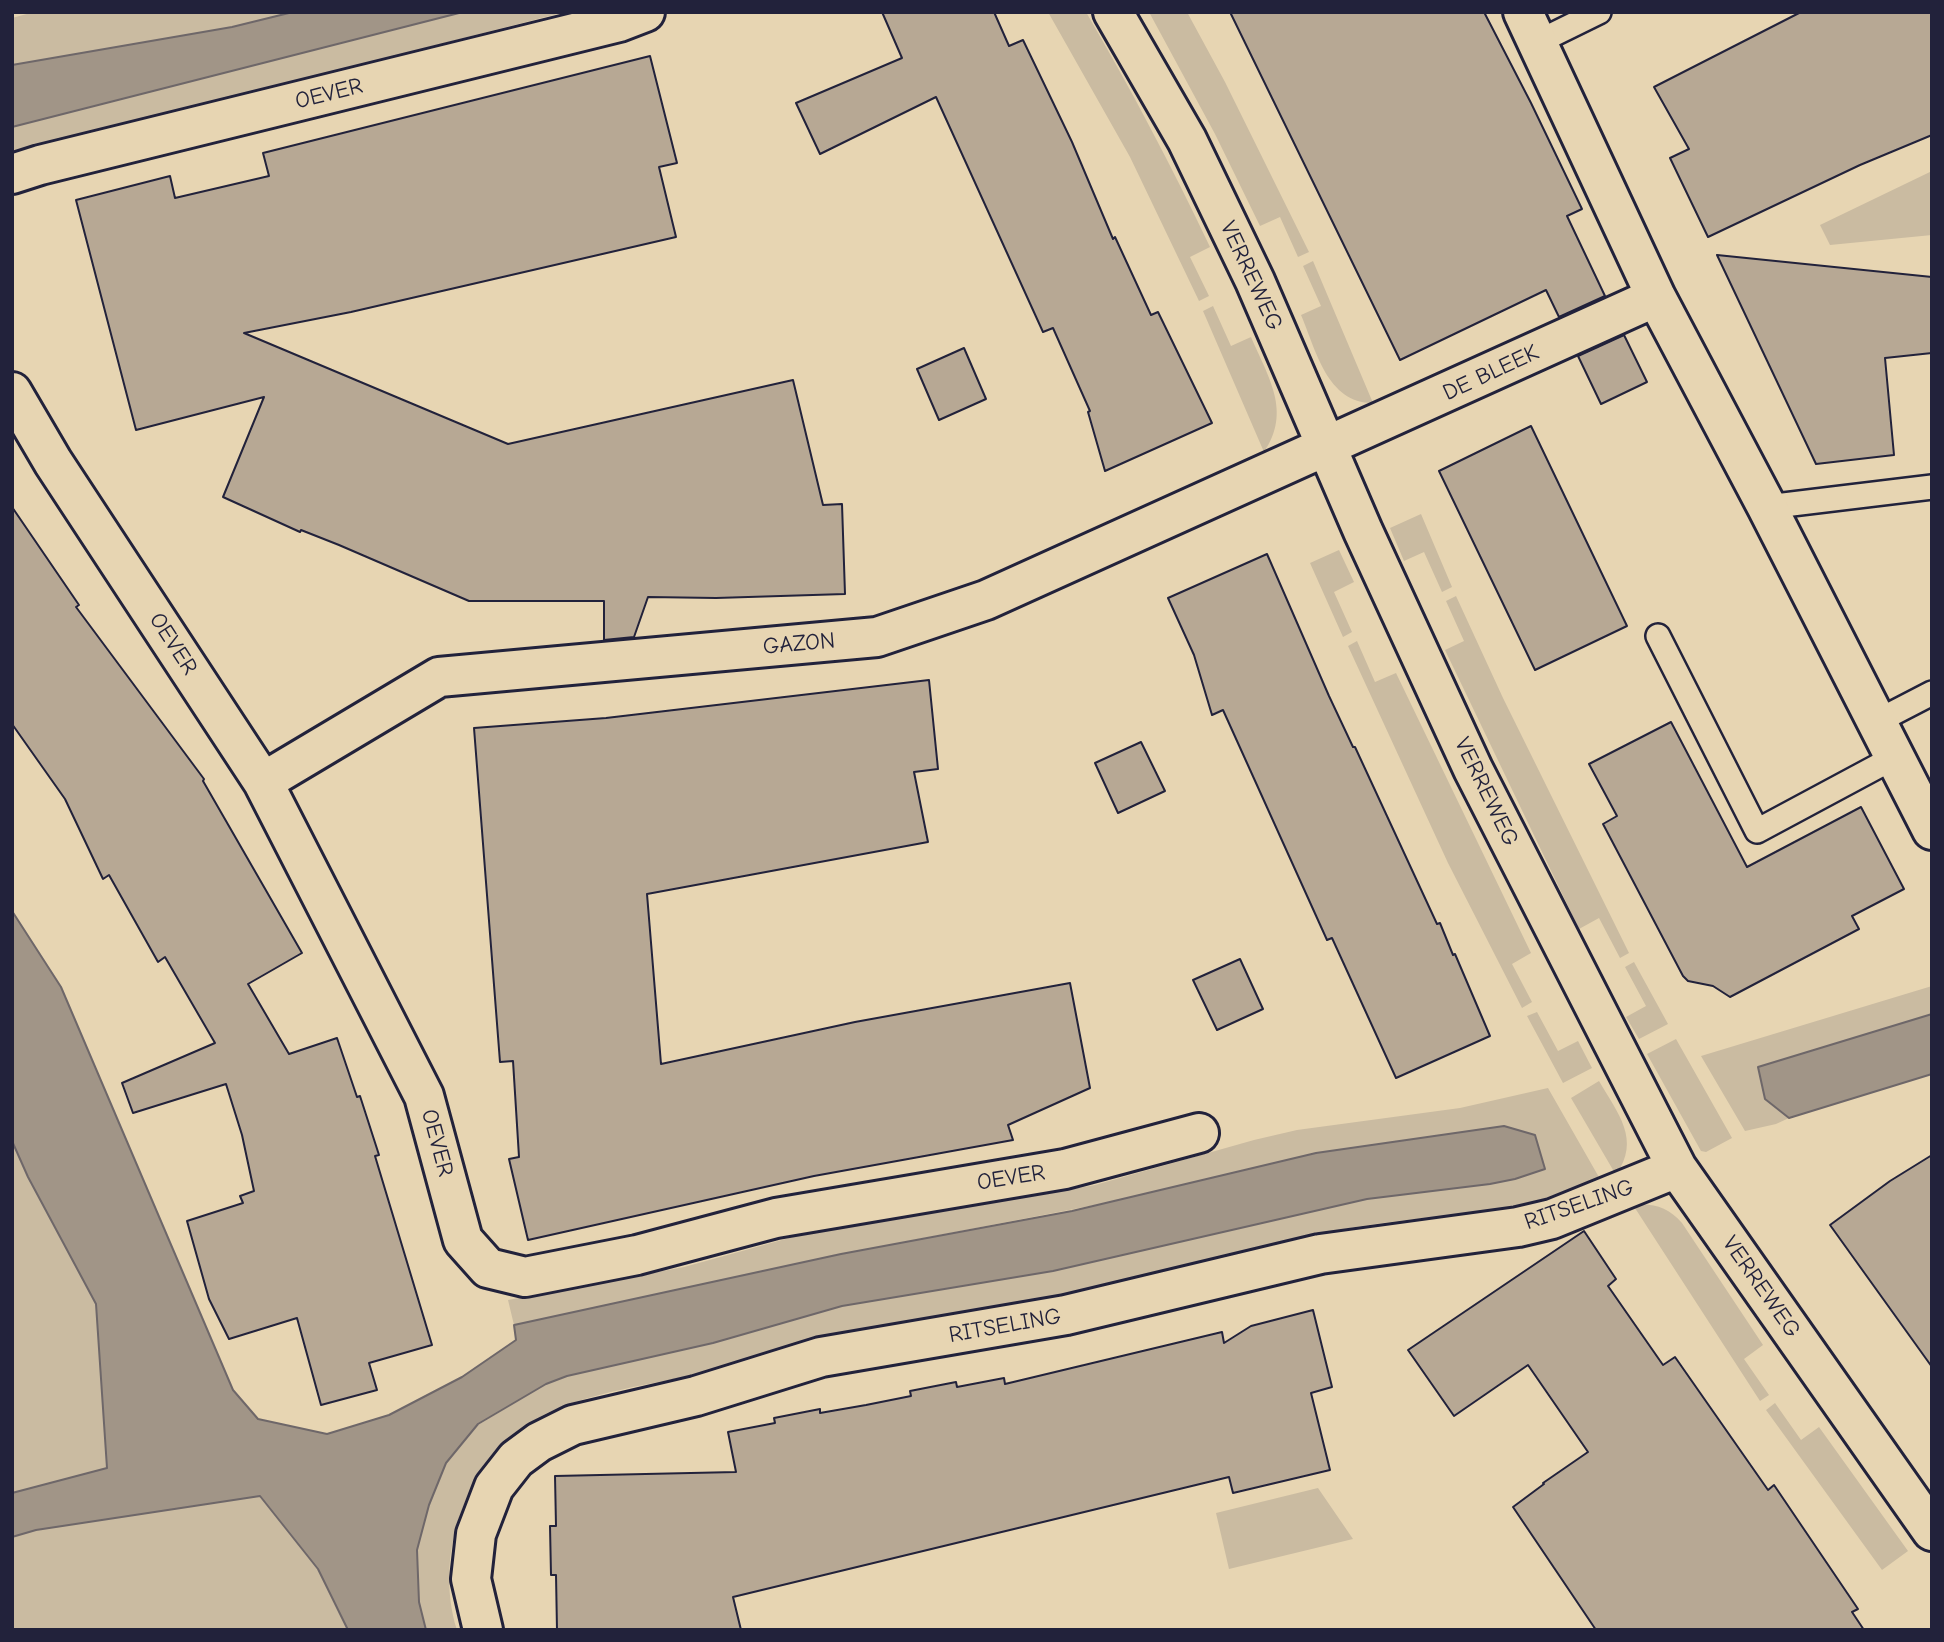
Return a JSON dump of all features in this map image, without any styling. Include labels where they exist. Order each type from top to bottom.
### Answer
[{"type":"street","name":"OEVER","points":[[12,174],[619,22],[645,12]]},
{"type":"street","name":"VERREWEG","points":[[1113,12],[1193,152],[1255,281],[1325,446],[1473,769],[1677,1168],[1932,1531]]},
{"type":"street","points":[[1530,27],[1656,297],[1932,830]]},
{"type":"street","name":"DE BLEEK","points":[[1325,446],[1656,297]]},
{"type":"street","name":"OEVER","points":[[12,392],[53,462],[263,782],[424,1096],[463,1240],[488,1268],[525,1277],[637,1255],[775,1218],[1065,1169],[1199,1133]]},
{"type":"street","name":"GAZON","points":[[263,782],[439,677],[877,637],[986,600],[1267,475],[1325,446]]},
{"type":"street","name":"RITSELING","points":[[483,1630],[471,1579],[476,1534],[494,1487],[516,1459],[539,1442],[573,1425],[696,1396],[821,1357],[1066,1315],[1320,1254],[1552,1219],[1677,1168]]},
{"type":"lane","points":[[1530,27],[1599,12]]},
{"type":"lane","points":[[1767,507],[1932,487]]},
{"type":"lane","points":[[1658,636],[1757,831],[1895,757]]},
{"type":"lane","points":[[1876,722],[1932,693]]},
{"type":"shaded area","points":[[34,12],[293,12],[232,27],[12,65],[12,18]]},
{"type":"shaded area","points":[[293,12],[463,12],[12,127],[12,65],[232,27]]},
{"type":"shaded area","points":[[463,12],[565,12],[12,154],[12,127]]},
{"type":"shaded area","points":[[1048,12],[1086,12],[1103,41],[1151,128],[1210,247],[1190,257],[1209,296],[1199,301],[1130,157]]},
{"type":"shaded area","points":[[1149,12],[1187,12],[1225,82],[1309,252],[1298,257],[1280,217],[1260,226],[1215,134]]},
{"type":"shaded area","points":[[1932,171],[1932,235],[1830,245],[1820,225]]},
{"type":"shaded area","points":[[1313,261],[1373,403],[1357,401],[1344,394],[1325,372],[1318,358],[1301,315],[1321,306],[1303,266]]},
{"type":"shaded area","points":[[1213,306],[1231,346],[1251,337],[1270,380],[1277,408],[1276,422],[1264,452],[1203,311]]},
{"type":"shaded area","points":[[1421,514],[1452,587],[1442,592],[1424,552],[1404,561],[1390,528]]},
{"type":"shaded area","points":[[1339,550],[1354,582],[1334,592],[1352,632],[1343,637],[1310,563]]},
{"type":"shaded area","points":[[1456,596],[1503,698],[1629,953],[1620,958],[1599,918],[1579,929],[1445,650],[1464,641],[1446,601]]},
{"type":"shaded area","points":[[1357,641],[1375,682],[1396,673],[1531,953],[1512,964],[1532,1002],[1522,1008],[1448,863],[1348,646]]},
{"type":"shaded area","points":[[12,911],[61,987],[233,1390],[258,1419],[327,1434],[389,1415],[462,1377],[516,1340],[514,1325],[841,1254],[1072,1211],[1316,1153],[1504,1126],[1535,1135],[1545,1169],[1490,1184],[1367,1199],[1053,1271],[842,1306],[713,1343],[567,1376],[546,1384],[478,1424],[446,1463],[429,1505],[417,1550],[419,1602],[426,1630],[348,1630],[318,1569],[260,1496],[36,1530],[12,1537],[12,1493],[107,1468],[96,1304],[28,1177],[12,1141]]},
{"type":"shaded area","points":[[1634,962],[1668,1024],[1639,1039],[1626,1017],[1646,1006],[1625,967]]},
{"type":"shaded area","points":[[1932,986],[1932,1014],[1758,1067],[1765,1099],[1789,1118],[1776,1124],[1745,1131],[1701,1056]]},
{"type":"shaded area","points":[[1537,1012],[1558,1051],[1578,1041],[1592,1068],[1563,1083],[1527,1016]]},
{"type":"shaded area","points":[[1932,1014],[1932,1074],[1789,1118],[1765,1099],[1758,1067]]},
{"type":"shaded area","points":[[1676,1039],[1732,1138],[1706,1152],[1701,1151],[1647,1054]]},
{"type":"shaded area","points":[[1599,1081],[1619,1116],[1627,1138],[1627,1150],[1616,1175],[1571,1098]]},
{"type":"shaded area","points":[[1548,1088],[1604,1186],[1589,1194],[1579,1187],[1529,1205],[1497,1212],[1402,1220],[1334,1231],[1095,1291],[849,1333],[710,1371],[598,1395],[556,1409],[513,1436],[492,1457],[475,1483],[462,1510],[453,1539],[451,1600],[457,1630],[426,1630],[419,1602],[417,1550],[429,1505],[446,1463],[478,1425],[546,1384],[567,1376],[713,1343],[842,1306],[1053,1271],[1367,1199],[1490,1184],[1516,1179],[1545,1168],[1535,1135],[1504,1126],[841,1254],[514,1325],[508,1300],[684,1267],[800,1235],[887,1217],[1095,1185],[1297,1130],[1460,1108]]},
{"type":"shaded area","points":[[12,1141],[28,1177],[96,1304],[107,1468],[12,1493]]},
{"type":"shaded area","points":[[1633,1205],[1660,1207],[1682,1223],[1763,1345],[1744,1359],[1769,1395],[1760,1401]]},
{"type":"shaded area","points":[[1775,1403],[1801,1440],[1819,1427],[1908,1551],[1882,1570],[1766,1410]]},
{"type":"shaded area","points":[[1318,1488],[1353,1539],[1229,1569],[1216,1513]]},
{"type":"shaded area","points":[[260,1496],[318,1569],[348,1630],[12,1630],[12,1537],[36,1530]]},
{"type":"building","points":[[882,12],[994,12],[1009,46],[1023,40],[1072,142],[1113,239],[1115,237],[1151,315],[1158,312],[1212,423],[1105,471],[1088,412],[1090,411],[1053,328],[1043,332],[936,97],[820,154],[796,103],[902,58]]},
{"type":"building","points":[[1230,12],[1484,12],[1582,209],[1567,216],[1605,296],[1559,317],[1546,290],[1400,360]]},
{"type":"building","points":[[1801,12],[1932,12],[1932,135],[1860,165],[1708,237],[1670,158],[1689,149],[1654,87]]},
{"type":"building","points":[[650,56],[677,163],[659,167],[676,237],[351,312],[244,333],[508,444],[793,380],[823,505],[842,504],[845,594],[648,597],[634,637],[604,640],[604,601],[469,601],[339,545],[301,530],[300,532],[223,497],[264,397],[136,430],[76,200],[170,176],[175,198],[269,176],[263,153]]},
{"type":"building","points":[[1717,255],[1932,277],[1932,353],[1885,358],[1894,455],[1816,464]]},
{"type":"building","points":[[1624,335],[1647,382],[1601,404],[1578,356]]},
{"type":"building","points":[[964,348],[986,399],[939,420],[917,369]]},
{"type":"building","points":[[1531,426],[1627,626],[1535,670],[1439,471]]},
{"type":"building","points":[[12,507],[79,605],[76,607],[204,779],[302,953],[248,984],[289,1054],[337,1038],[379,1155],[375,1156],[432,1345],[369,1363],[377,1390],[321,1405],[297,1318],[229,1339],[209,1299],[187,1221],[243,1203],[240,1196],[254,1191],[242,1135],[226,1084],[133,1113],[122,1083],[215,1043],[165,957],[158,962],[109,875],[103,879],[65,799],[12,724]]},
{"type":"building","points":[[1267,554],[1329,696],[1437,924],[1440,923],[1453,955],[1455,954],[1490,1036],[1396,1078],[1332,938],[1327,940],[1223,710],[1212,715],[1194,655],[1168,598]]},
{"type":"building","points":[[929,680],[938,769],[914,772],[928,842],[647,894],[661,1064],[855,1022],[1070,983],[1090,1088],[1008,1125],[1013,1140],[814,1176],[528,1240],[509,1159],[519,1157],[513,1061],[500,1062],[474,728],[606,718]]},
{"type":"building","points":[[1671,722],[1747,867],[1861,807],[1904,889],[1852,916],[1859,929],[1730,997],[1713,986],[1688,981],[1603,824],[1617,816],[1589,764]]},
{"type":"building","points":[[1141,742],[1165,791],[1118,813],[1095,763]]},
{"type":"building","points":[[1240,959],[1263,1009],[1217,1030],[1193,980]]},
{"type":"building","points":[[1932,1155],[1932,1367],[1830,1225],[1890,1181]]},
{"type":"building","points":[[1584,1231],[1616,1279],[1608,1286],[1663,1365],[1675,1357],[1768,1490],[1774,1485],[1858,1609],[1852,1612],[1864,1630],[1596,1630],[1513,1507],[1588,1452],[1528,1365],[1454,1416],[1408,1350]]},
{"type":"building","points":[[1313,1310],[1332,1387],[1311,1393],[1330,1470],[1233,1493],[1229,1477],[733,1597],[741,1630],[557,1630],[556,1575],[551,1575],[550,1526],[556,1526],[555,1476],[736,1472],[728,1432],[775,1423],[774,1418],[820,1409],[820,1413],[866,1405],[911,1396],[910,1391],[956,1382],[957,1387],[1004,1378],[1005,1384],[1222,1332],[1224,1343],[1251,1326]]}]
